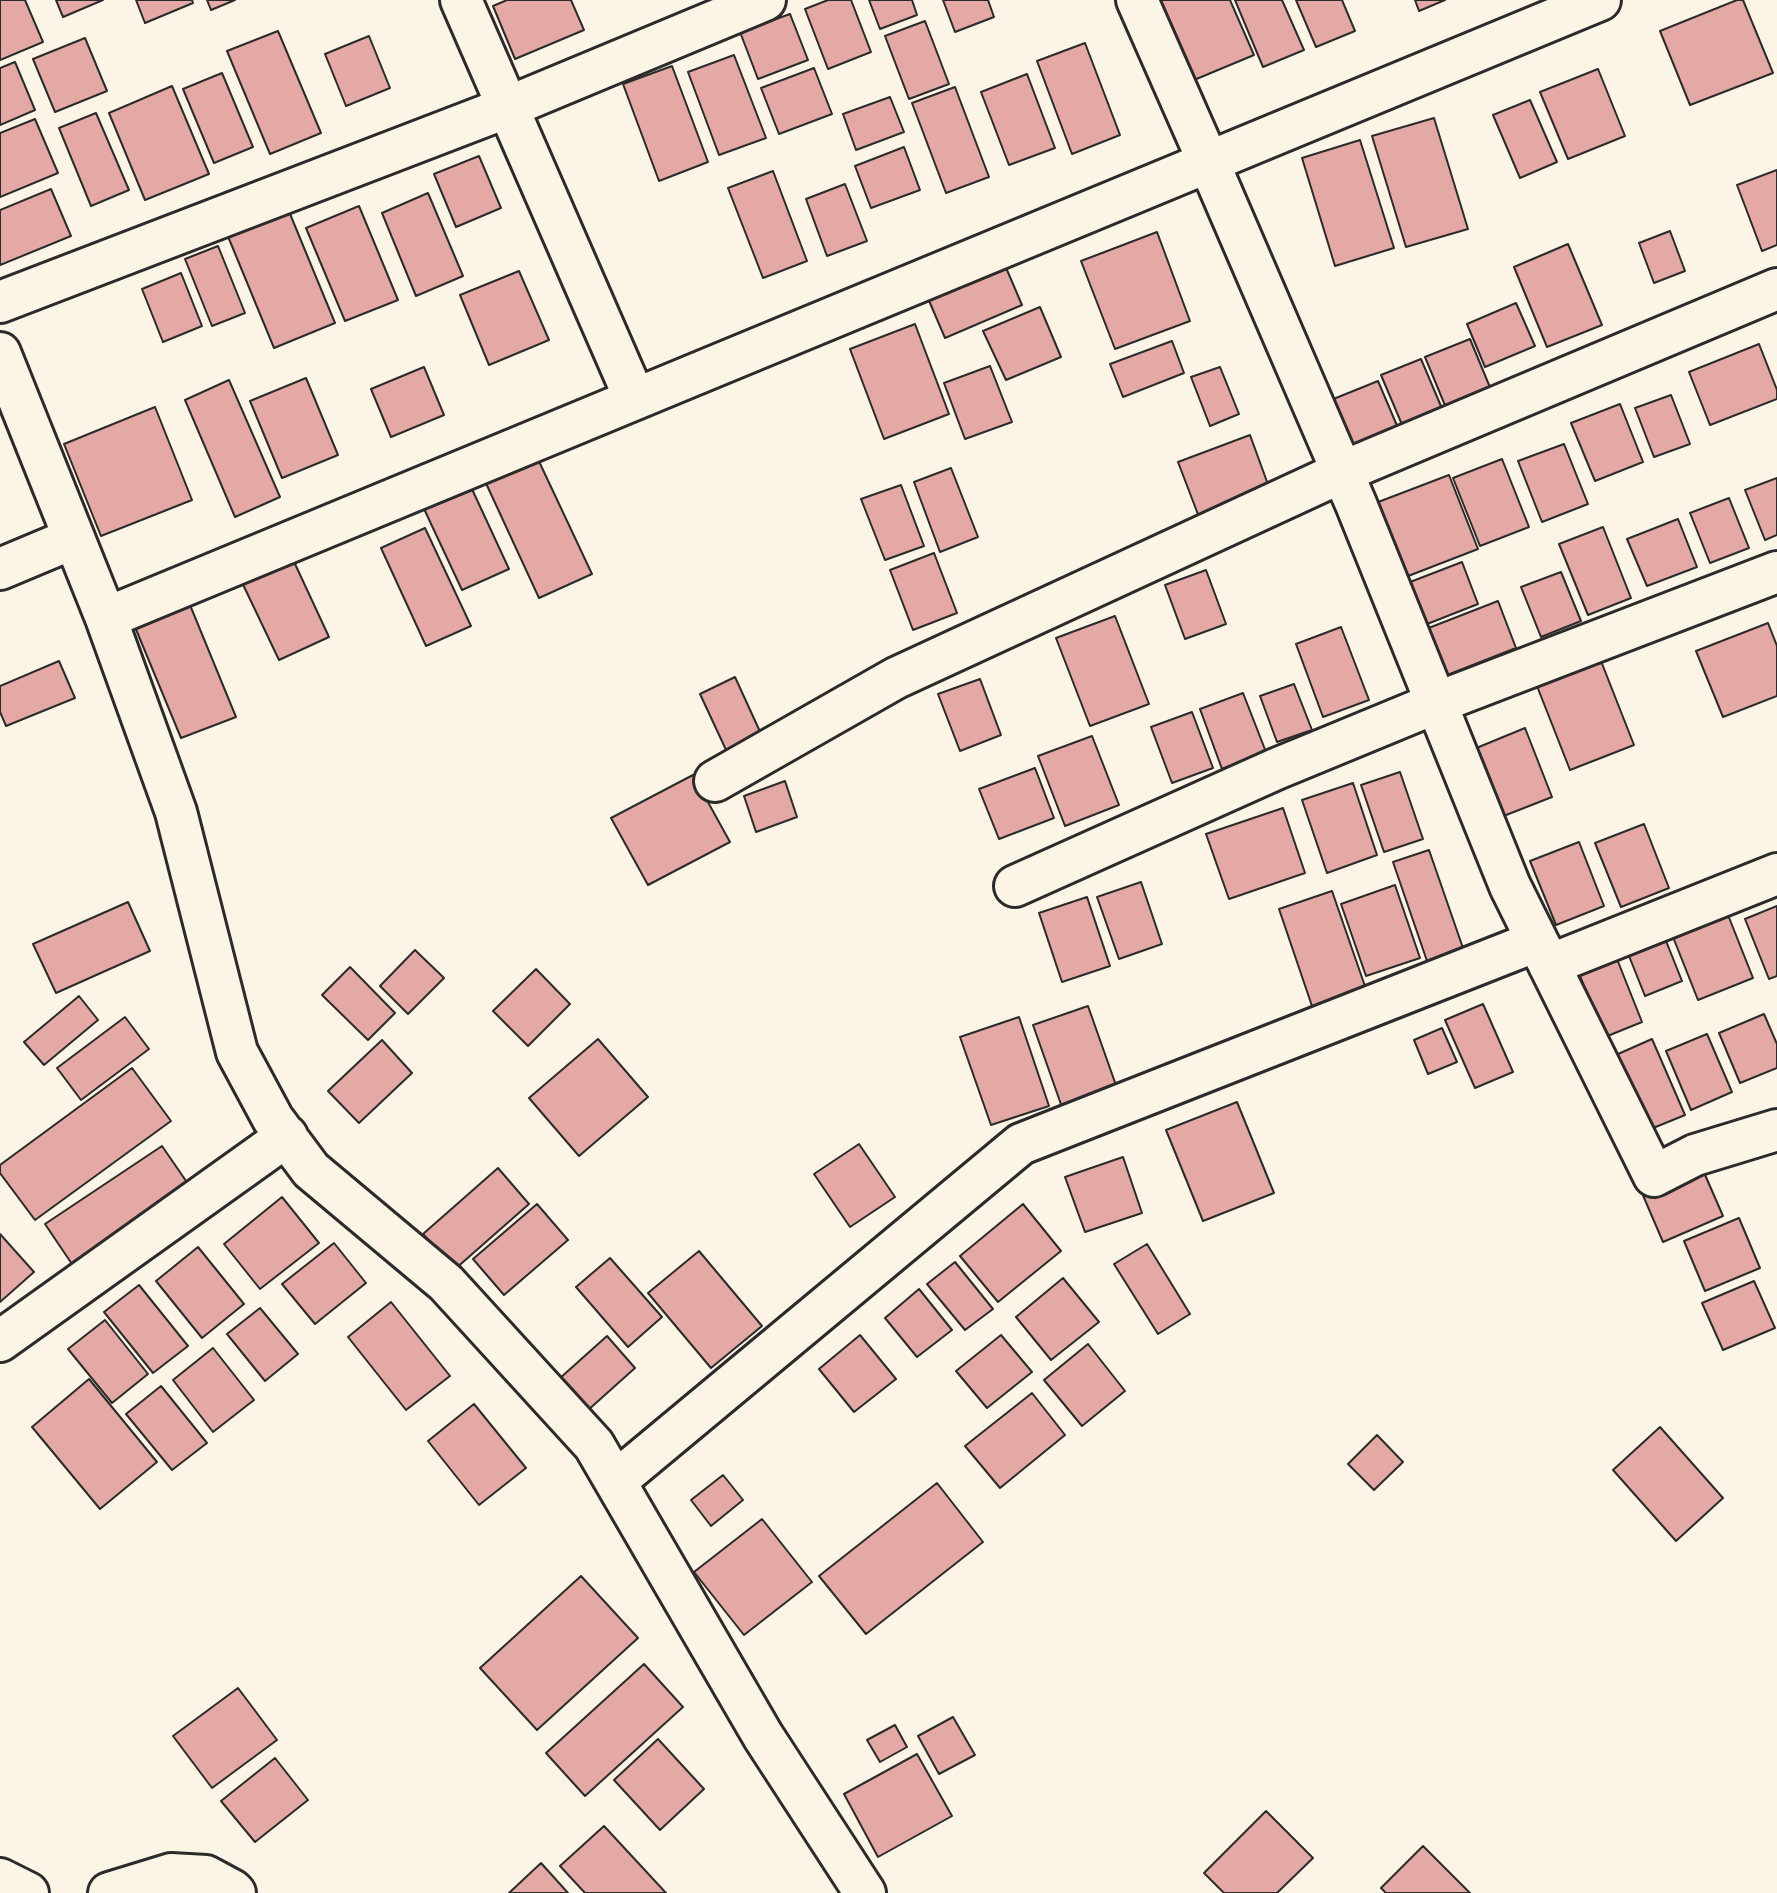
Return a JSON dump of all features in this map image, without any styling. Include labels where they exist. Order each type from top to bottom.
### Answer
[{"type":"street","points":[[461,0],[635,399]]},
{"type":"street","points":[[0,302],[508,107],[765,0]]},
{"type":"street","points":[[1137,0],[1342,472],[1510,886],[1654,1176],[1695,1155],[1772,1145]]},
{"type":"street","points":[[106,618],[1600,0]]},
{"type":"street","points":[[715,781],[896,678],[1342,472],[1777,289]]},
{"type":"street","points":[[0,353],[106,618],[176,812],[237,1052],[273,1119],[311,1170],[446,1283],[594,1445],[763,1736],[865,1893]]},
{"type":"street","points":[[0,569],[74,538]]},
{"type":"street","points":[[1015,886],[1276,769],[1436,703],[1777,572]]},
{"type":"street","points":[[616,1481],[1021,1144],[1543,953],[1777,874]]},
{"type":"street","points":[[0,1341],[287,1136]]},
{"type":"street","points":[[109,1893],[171,1874],[206,1876],[235,1893]]},
{"type":"street","points":[[0,1879],[28,1893]]},
{"type":"building","points":[[0,0],[25,0],[43,42],[0,60]]},
{"type":"building","points":[[56,0],[103,0],[63,17]]},
{"type":"building","points":[[136,0],[192,0],[193,3],[145,23]]},
{"type":"building","points":[[207,0],[235,0],[211,10]]},
{"type":"building","points":[[507,0],[571,0],[584,30],[515,59],[493,6]]},
{"type":"building","points":[[828,0],[851,0],[871,52],[828,69],[805,9]]},
{"type":"building","points":[[869,0],[912,0],[917,15],[880,29]]},
{"type":"building","points":[[943,0],[988,0],[994,17],[955,32]]},
{"type":"building","points":[[1149,0],[1230,0],[1254,55],[1182,85]]},
{"type":"building","points":[[1235,0],[1282,0],[1304,50],[1263,67]]},
{"type":"building","points":[[1296,0],[1342,0],[1355,31],[1316,47]]},
{"type":"building","points":[[1415,0],[1445,0],[1419,11]]},
{"type":"building","points":[[1743,0],[1773,73],[1690,105],[1660,31]]},
{"type":"building","points":[[790,14],[808,60],[758,79],[740,32]]},
{"type":"building","points":[[925,21],[949,84],[909,99],[885,36]]},
{"type":"building","points":[[278,31],[321,133],[270,154],[227,51]]},
{"type":"building","points":[[369,36],[390,88],[346,106],[325,54]]},
{"type":"building","points":[[85,38],[107,91],[55,112],[33,59]]},
{"type":"building","points":[[1085,43],[1120,135],[1072,154],[1037,61]]},
{"type":"building","points":[[734,55],[766,138],[719,155],[688,72]]},
{"type":"building","points":[[15,62],[35,110],[0,125],[0,68]]},
{"type":"building","points":[[672,66],[708,162],[659,181],[623,84]]},
{"type":"building","points":[[814,68],[832,114],[779,134],[761,88]]},
{"type":"building","points":[[1598,69],[1625,136],[1568,159],[1540,92]]},
{"type":"building","points":[[222,73],[253,147],[214,163],[183,89]]},
{"type":"building","points":[[1027,74],[1055,148],[1009,165],[981,92]]},
{"type":"building","points":[[172,86],[209,174],[145,200],[109,113]]},
{"type":"building","points":[[955,87],[989,177],[946,193],[912,103]]},
{"type":"building","points":[[890,97],[904,132],[856,150],[843,114]]},
{"type":"building","points":[[1530,100],[1557,162],[1520,178],[1493,115]]},
{"type":"building","points":[[96,113],[129,190],[91,206],[59,128]]},
{"type":"building","points":[[1434,118],[1468,229],[1406,247],[1372,136]]},
{"type":"building","points":[[35,119],[58,173],[0,197],[0,133]]},
{"type":"building","points":[[1360,140],[1394,248],[1335,266],[1302,158]]},
{"type":"building","points":[[904,147],[920,190],[871,208],[855,166]]},
{"type":"building","points":[[479,156],[501,208],[456,227],[434,174]]},
{"type":"building","points":[[1777,170],[1777,245],[1762,251],[1737,185]]},
{"type":"building","points":[[773,171],[807,261],[763,278],[728,188]]},
{"type":"building","points":[[845,184],[867,241],[827,256],[806,199]]},
{"type":"building","points":[[51,189],[71,236],[0,265],[0,210]]},
{"type":"building","points":[[428,193],[463,276],[416,296],[382,213]]},
{"type":"building","points":[[359,206],[398,300],[345,321],[306,228]]},
{"type":"building","points":[[288,209],[335,323],[274,348],[227,234]]},
{"type":"building","points":[[1670,231],[1685,271],[1654,283],[1639,243]]},
{"type":"building","points":[[1157,232],[1190,321],[1115,349],[1081,261]]},
{"type":"building","points":[[1568,244],[1602,325],[1547,347],[1514,267]]},
{"type":"building","points":[[218,246],[245,313],[212,326],[185,259]]},
{"type":"building","points":[[1001,256],[1022,305],[945,338],[924,289]]},
{"type":"building","points":[[519,271],[549,340],[489,365],[460,295]]},
{"type":"building","points":[[181,273],[202,326],[163,342],[142,289]]},
{"type":"building","points":[[1516,303],[1535,346],[1485,367],[1467,324]]},
{"type":"building","points":[[1040,307],[1061,357],[1006,380],[983,331]]},
{"type":"building","points":[[915,324],[949,414],[884,439],[850,349]]},
{"type":"building","points":[[1470,339],[1494,397],[1449,415],[1425,357]]},
{"type":"building","points":[[1172,341],[1184,373],[1123,397],[1110,364]]},
{"type":"building","points":[[1759,344],[1777,390],[1777,399],[1710,425],[1689,372]]},
{"type":"building","points":[[1421,359],[1446,418],[1406,434],[1381,375]]},
{"type":"building","points":[[990,366],[1012,422],[965,439],[944,383]]},
{"type":"building","points":[[424,367],[444,415],[391,437],[371,389]]},
{"type":"building","points":[[1220,367],[1239,414],[1210,426],[1191,377]]},
{"type":"building","points":[[306,378],[338,455],[282,478],[250,401]]},
{"type":"building","points":[[229,380],[280,497],[235,517],[185,400]]},
{"type":"building","points":[[1378,381],[1398,428],[1346,450],[1326,402]]},
{"type":"building","points":[[1671,395],[1690,444],[1654,457],[1635,408]]},
{"type":"building","points":[[1620,404],[1643,462],[1595,481],[1571,423]]},
{"type":"building","points":[[155,407],[192,500],[101,536],[64,444]]},
{"type":"building","points":[[1250,435],[1270,490],[1199,517],[1178,462]]},
{"type":"building","points":[[1564,444],[1588,504],[1542,522],[1518,461]]},
{"type":"building","points":[[536,455],[592,574],[539,598],[484,479]]},
{"type":"building","points":[[1502,459],[1529,527],[1480,546],[1453,478]]},
{"type":"building","points":[[951,468],[978,537],[940,552],[914,482]]},
{"type":"building","points":[[465,474],[509,569],[462,590],[418,496]]},
{"type":"building","points":[[1449,475],[1478,549],[1403,578],[1373,504]]},
{"type":"building","points":[[1777,478],[1777,535],[1765,540],[1745,490]]},
{"type":"building","points":[[901,485],[924,546],[885,560],[861,499]]},
{"type":"building","points":[[1729,498],[1749,548],[1710,563],[1690,513]]},
{"type":"building","points":[[1678,519],[1697,567],[1647,586],[1627,539]]},
{"type":"building","points":[[1603,527],[1631,598],[1588,615],[1559,544]]},
{"type":"building","points":[[425,528],[471,626],[426,646],[381,548]]},
{"type":"building","points":[[289,551],[329,637],[279,660],[238,574]]},
{"type":"building","points":[[934,553],[957,613],[913,630],[890,570]]},
{"type":"building","points":[[1462,562],[1478,604],[1422,626],[1405,584]]},
{"type":"building","points":[[1206,570],[1226,624],[1185,639],[1165,585]]},
{"type":"building","points":[[1561,572],[1581,621],[1541,637],[1521,587]]},
{"type":"building","points":[[1498,601],[1516,648],[1440,678],[1421,631]]},
{"type":"building","points":[[190,605],[236,717],[181,738],[135,627]]},
{"type":"building","points":[[1115,616],[1149,704],[1090,726],[1056,638]]},
{"type":"building","points":[[1768,623],[1777,646],[1777,696],[1723,717],[1696,651]]},
{"type":"building","points":[[1341,627],[1369,700],[1323,717],[1296,644]]},
{"type":"building","points":[[1599,656],[1634,745],[1570,770],[1535,681]]},
{"type":"building","points":[[59,661],[75,698],[6,726],[0,712],[0,686]]},
{"type":"building","points":[[735,677],[762,736],[727,752],[700,694]]},
{"type":"building","points":[[980,679],[1001,735],[960,751],[938,694]]},
{"type":"building","points":[[1294,684],[1312,730],[1277,742],[1260,696]]},
{"type":"building","points":[[1243,693],[1266,752],[1222,769],[1200,709]]},
{"type":"building","points":[[1192,712],[1213,768],[1172,783],[1151,727]]},
{"type":"building","points":[[1525,728],[1552,797],[1501,817],[1474,749]]},
{"type":"building","points":[[1092,736],[1119,805],[1065,826],[1038,756]]},
{"type":"building","points":[[1035,768],[1054,818],[999,839],[979,789]]},
{"type":"building","points":[[1400,772],[1423,839],[1384,852],[1361,785]]},
{"type":"building","points":[[693,775],[730,842],[648,885],[611,818]]},
{"type":"building","points":[[785,781],[797,817],[756,832],[744,796]]},
{"type":"building","points":[[1353,783],[1377,855],[1327,873],[1302,800]]},
{"type":"building","points":[[1283,808],[1305,873],[1229,899],[1206,834]]},
{"type":"building","points":[[1644,824],[1669,888],[1621,907],[1595,843]]},
{"type":"building","points":[[1579,842],[1604,906],[1556,925],[1530,861]]},
{"type":"building","points":[[1429,850],[1463,948],[1427,961],[1393,862]]},
{"type":"building","points":[[1141,882],[1162,944],[1119,959],[1097,897]]},
{"type":"building","points":[[1395,885],[1420,958],[1366,976],[1341,904]]},
{"type":"building","points":[[1332,891],[1367,992],[1313,1009],[1279,909]]},
{"type":"building","points":[[1087,897],[1110,966],[1062,982],[1039,913]]},
{"type":"building","points":[[128,902],[150,951],[56,993],[33,944]]},
{"type":"building","points":[[1777,906],[1777,976],[1769,979],[1745,919]]},
{"type":"building","points":[[1728,915],[1753,978],[1698,1000],[1673,937]]},
{"type":"building","points":[[1664,936],[1682,981],[1645,996],[1627,951]]},
{"type":"building","points":[[1613,949],[1642,1022],[1605,1037],[1575,964]]},
{"type":"building","points":[[415,950],[444,978],[408,1014],[380,986]]},
{"type":"building","points":[[350,967],[395,1013],[368,1040],[322,995]]},
{"type":"building","points":[[536,969],[570,1004],[528,1046],[493,1011]]},
{"type":"building","points":[[79,996],[98,1020],[44,1065],[24,1042]]},
{"type":"building","points":[[1483,1004],[1513,1072],[1475,1088],[1445,1020]]},
{"type":"building","points":[[1088,1006],[1118,1091],[1063,1110],[1033,1025]]},
{"type":"building","points":[[1764,1014],[1777,1044],[1777,1068],[1740,1083],[1719,1033]]},
{"type":"building","points":[[125,1017],[149,1049],[81,1100],[57,1068]]},
{"type":"building","points":[[1019,1017],[1049,1106],[991,1125],[960,1037]]},
{"type":"building","points":[[1442,1028],[1457,1062],[1428,1074],[1414,1040]]},
{"type":"building","points":[[1707,1034],[1732,1092],[1691,1110],[1666,1051]]},
{"type":"building","points":[[598,1039],[648,1097],[579,1156],[529,1098]]},
{"type":"building","points":[[1652,1039],[1685,1115],[1641,1133],[1609,1058]]},
{"type":"building","points":[[382,1040],[412,1073],[359,1123],[328,1091]]},
{"type":"building","points":[[132,1068],[171,1121],[35,1220],[0,1173],[0,1165]]},
{"type":"building","points":[[1237,1102],[1274,1193],[1203,1221],[1166,1130]]},
{"type":"building","points":[[859,1144],[895,1197],[850,1227],[814,1174]]},
{"type":"building","points":[[162,1146],[193,1191],[76,1270],[45,1224]]},
{"type":"building","points":[[1123,1157],[1142,1213],[1085,1232],[1065,1177]]},
{"type":"building","points":[[1699,1161],[1723,1216],[1663,1242],[1639,1186]]},
{"type":"building","points":[[498,1168],[529,1204],[454,1270],[423,1234]]},
{"type":"building","points":[[282,1197],[319,1243],[260,1289],[224,1244]]},
{"type":"building","points":[[537,1204],[568,1240],[504,1295],[473,1259]]},
{"type":"building","points":[[1023,1204],[1061,1251],[998,1302],[960,1256]]},
{"type":"building","points":[[1739,1218],[1760,1268],[1705,1291],[1684,1241]]},
{"type":"building","points":[[0,1234],[34,1272],[0,1302]]},
{"type":"building","points":[[334,1243],[366,1283],[315,1324],[282,1284]]},
{"type":"building","points":[[1147,1244],[1190,1314],[1158,1334],[1114,1264]]},
{"type":"building","points":[[198,1247],[244,1304],[202,1338],[156,1281]]},
{"type":"building","points":[[699,1251],[762,1326],[711,1368],[648,1293]]},
{"type":"building","points":[[610,1258],[662,1317],[628,1347],[576,1287]]},
{"type":"building","points":[[955,1262],[993,1309],[965,1330],[927,1284]]},
{"type":"building","points":[[1063,1278],[1099,1322],[1051,1360],[1016,1317]]},
{"type":"building","points":[[1754,1281],[1775,1328],[1723,1350],[1702,1303]]},
{"type":"building","points":[[139,1285],[188,1346],[153,1373],[104,1312]]},
{"type":"building","points":[[919,1289],[952,1330],[917,1357],[885,1318]]},
{"type":"building","points":[[391,1302],[450,1376],[406,1410],[348,1337]]},
{"type":"building","points":[[260,1308],[298,1354],[265,1381],[227,1334]]},
{"type":"building","points":[[105,1320],[148,1374],[112,1403],[68,1349]]},
{"type":"building","points":[[860,1335],[896,1379],[854,1412],[819,1369]]},
{"type":"building","points":[[1001,1335],[1032,1372],[987,1408],[956,1371]]},
{"type":"building","points":[[607,1336],[635,1368],[587,1411],[559,1379]]},
{"type":"building","points":[[1088,1344],[1125,1391],[1082,1426],[1044,1380]]},
{"type":"building","points":[[213,1348],[254,1400],[213,1432],[173,1380]]},
{"type":"building","points":[[89,1379],[157,1462],[100,1509],[32,1427]]},
{"type":"building","points":[[161,1386],[207,1443],[172,1470],[126,1414]]},
{"type":"building","points":[[1032,1393],[1065,1435],[1000,1488],[965,1446]]},
{"type":"building","points":[[474,1404],[526,1468],[479,1505],[428,1441]]},
{"type":"building","points":[[1660,1427],[1723,1498],[1676,1541],[1613,1470]]},
{"type":"building","points":[[1377,1435],[1403,1462],[1374,1490],[1348,1464]]},
{"type":"building","points":[[723,1475],[743,1500],[711,1526],[691,1500]]},
{"type":"building","points":[[937,1483],[983,1542],[866,1634],[819,1576]]},
{"type":"building","points":[[762,1519],[812,1582],[744,1635],[694,1572]]},
{"type":"building","points":[[581,1576],[638,1638],[537,1730],[480,1668]]},
{"type":"building","points":[[644,1664],[683,1707],[585,1796],[546,1753]]},
{"type":"building","points":[[238,1688],[277,1740],[212,1788],[173,1736]]},
{"type":"building","points":[[953,1717],[975,1755],[939,1774],[918,1736]]},
{"type":"building","points":[[895,1725],[907,1747],[880,1762],[867,1740]]},
{"type":"building","points":[[658,1739],[704,1789],[660,1830],[614,1780]]},
{"type":"building","points":[[917,1754],[952,1816],[878,1857],[844,1794]]},
{"type":"building","points":[[275,1758],[308,1800],[255,1842],[221,1801]]},
{"type":"building","points":[[1266,1811],[1313,1858],[1277,1893],[1224,1893],[1204,1873]]},
{"type":"building","points":[[604,1826],[666,1893],[585,1893],[560,1866]]},
{"type":"building","points":[[1423,1846],[1470,1893],[1386,1893],[1381,1888]]},
{"type":"building","points":[[541,1863],[568,1893],[509,1893]]}]
